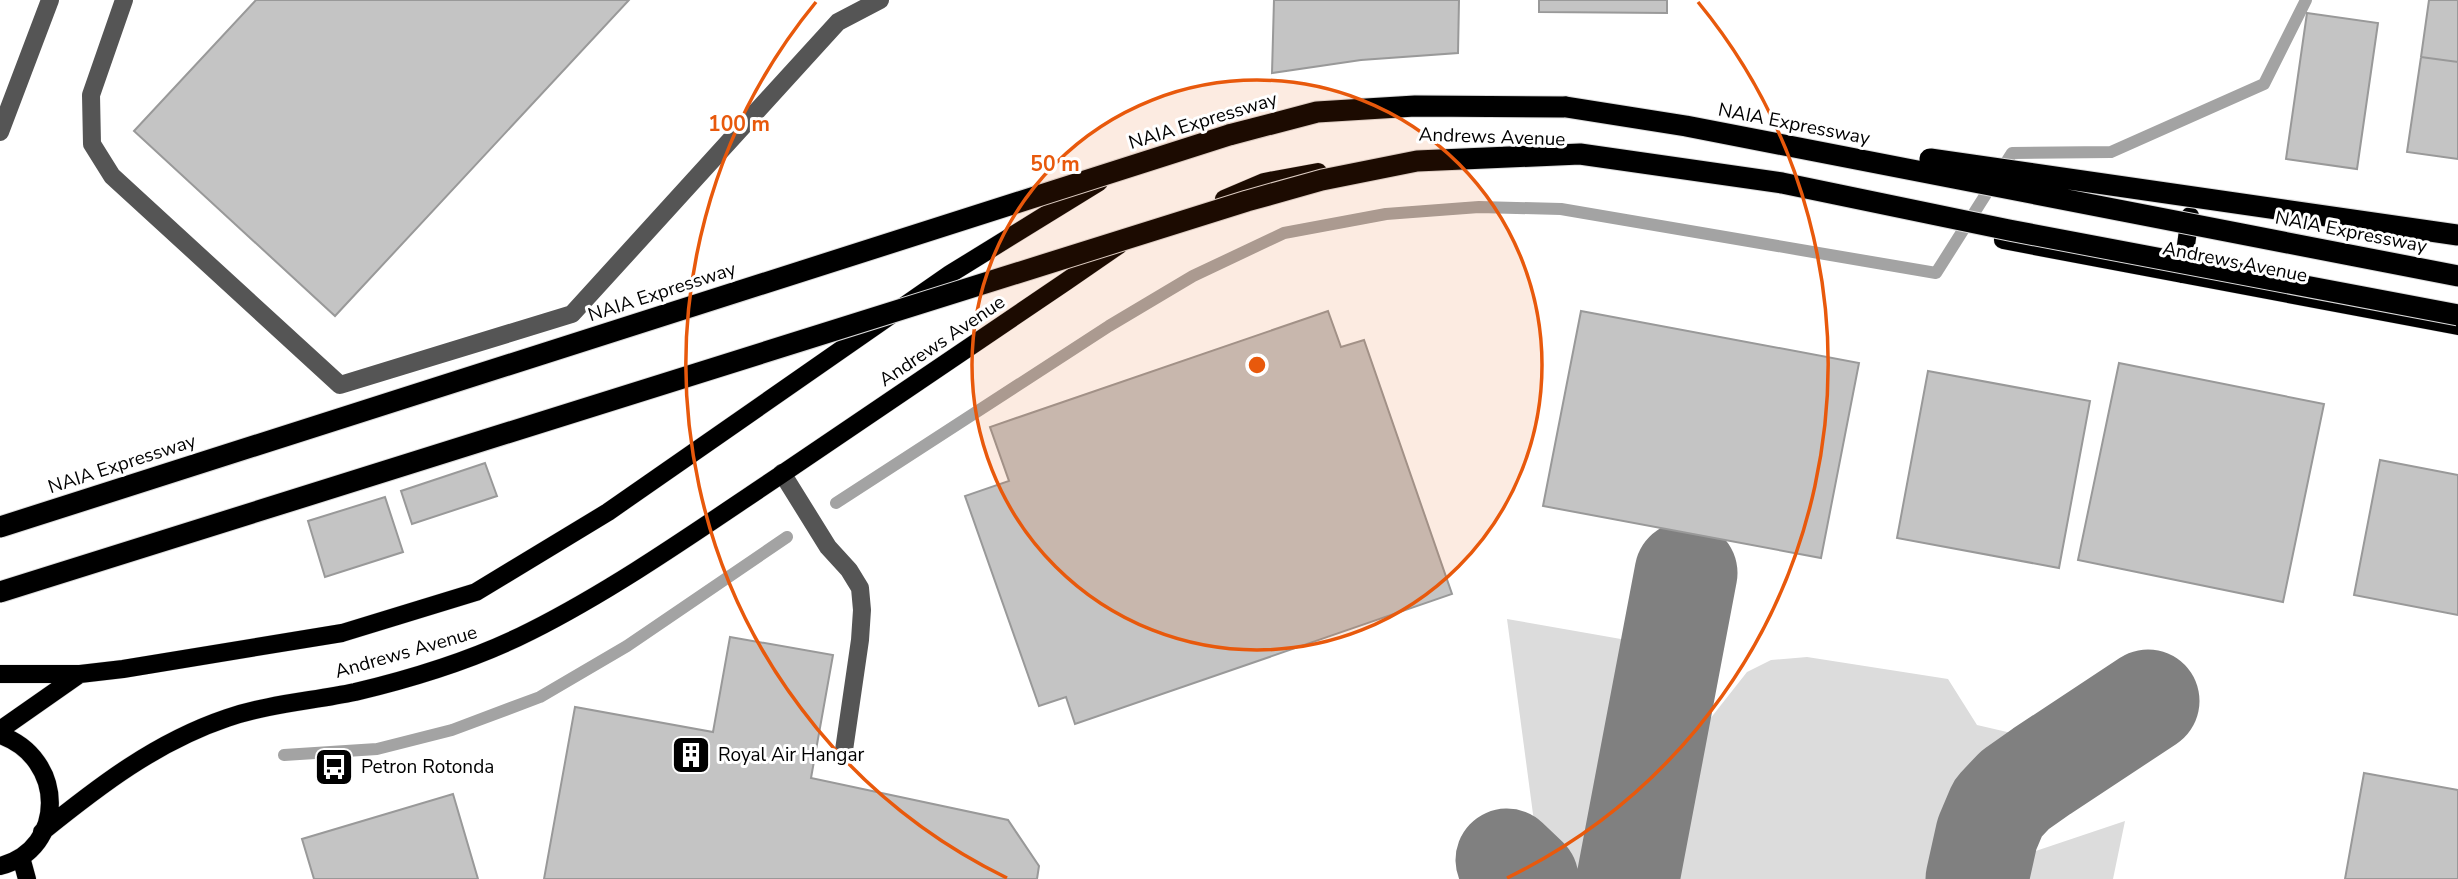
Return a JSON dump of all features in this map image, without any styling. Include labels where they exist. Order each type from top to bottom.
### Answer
[{"type":"highway","name":"NAIA Expressway","points":[[0,527],[1229,135],[1317,112],[1415,106],[1566,107],[1686,126],[2458,276]]},
{"type":"highway","points":[[1566,107],[2458,235]]},
{"type":"highway","points":[[0,593],[1247,201],[1322,180],[1417,161],[1580,154],[1782,183],[2009,230],[2458,314]]},
{"type":"main road","name":"Andrews Avenue","points":[[0,674],[80,674],[123,669],[342,633],[477,592],[608,512],[950,274],[1105,178],[1250,124],[1317,106],[1397,97],[1585,101],[1788,136],[1978,173]]},
{"type":"main road","name":"Andrews Avenue","points":[[0,866],[21,857],[42,832],[94,790],[136,761],[175,739],[226,718],[268,707],[355,691],[466,660],[529,632],[619,583],[1124,241],[1264,183],[1414,153],[1578,162],[1780,190],[1937,225]]},
{"type":"main road","name":"Andrews Avenue","points":[[2023,184],[2458,268]]},
{"type":"main road","points":[[2182,274],[2190,216]]},
{"type":"main road","name":"Andrews Avenue","points":[[2003,240],[2458,326]]},
{"type":"main road","points":[[0,732],[80,674]]},
{"type":"main road","name":"Andrews Avenue","points":[[0,732],[24,747],[36,758],[43,771],[49,786],[50,802],[42,832]]},
{"type":"main road","points":[[21,857],[27,879]]},
{"type":"street","points":[[0,132],[50,0]]},
{"type":"street","points":[[124,0],[91,95],[92,144],[112,176],[340,385],[572,314],[838,22],[880,0]]},
{"type":"street","points":[[782,473],[828,547],[849,570],[860,589],[860,640],[843,757]]},
{"type":"shaded area","points":[[1507,619],[1638,642],[1600,879],[1569,879],[1544,858],[1537,845]]},
{"type":"shaded area","points":[[1807,657],[1948,679],[1977,725],[2046,741],[2012,760],[1987,783],[1963,829],[1950,879],[1655,879],[1676,754],[1706,724],[1747,672],[1771,660]]},
{"type":"shaded area","points":[[2125,821],[2113,879],[2004,879],[2005,874],[2024,855]]},
{"type":"building","points":[[256,0],[629,0],[335,316],[134,131]]},
{"type":"building","points":[[1274,0],[1459,0],[1458,53],[1361,60],[1272,73]]},
{"type":"building","points":[[1539,0],[1667,0],[1667,13],[1539,12]]},
{"type":"building","points":[[2429,0],[2458,0],[2458,62],[2421,57]]},
{"type":"building","points":[[2307,13],[2378,23],[2357,169],[2286,159]]},
{"type":"building","points":[[2421,57],[2458,62],[2458,159],[2407,152]]},
{"type":"building","points":[[1328,311],[1341,347],[1364,340],[1452,594],[1075,724],[1066,697],[1039,706],[965,496],[1009,481],[990,427]]},
{"type":"building","points":[[1581,311],[1859,363],[1821,558],[1543,506]]},
{"type":"building","points":[[2119,363],[2324,404],[2283,602],[2078,560]]},
{"type":"building","points":[[1928,371],[2090,401],[2059,568],[1897,538]]},
{"type":"building","points":[[2380,460],[2458,475],[2458,615],[2354,595]]},
{"type":"building","points":[[485,463],[497,496],[412,524],[401,491]]},
{"type":"building","points":[[385,497],[403,552],[325,577],[308,521]]},
{"type":"building","name":"Royal Air Hangar","points":[[730,637],[833,655],[811,778],[1008,820],[1039,866],[1037,879],[544,879],[575,707],[713,732]]},
{"type":"building","points":[[2364,773],[2458,790],[2458,879],[2345,879]]},
{"type":"building","points":[[453,794],[478,879],[314,879],[302,839]]},
{"type":"waterway","points":[[836,503],[1109,326],[1193,276],[1284,233],[1386,214],[1479,207],[1561,209],[1936,273],[2012,153],[2111,152],[2264,84],[2306,0]]},
{"type":"waterway","points":[[284,755],[377,749],[452,730],[540,697],[627,646],[787,537]]},
{"type":"taxiway","points":[[1628,879],[1686,573]]},
{"type":"taxiway","points":[[1977,879],[1987,834],[1998,808],[2015,790],[2148,701]]},
{"type":"taxiway","points":[[1507,860],[1527,879]]},
{"type":"place","name":"Royal Air Hangar","points":[[691,755]]},
{"type":"place","name":"Petron Rotonda","points":[[334,767]]}]
